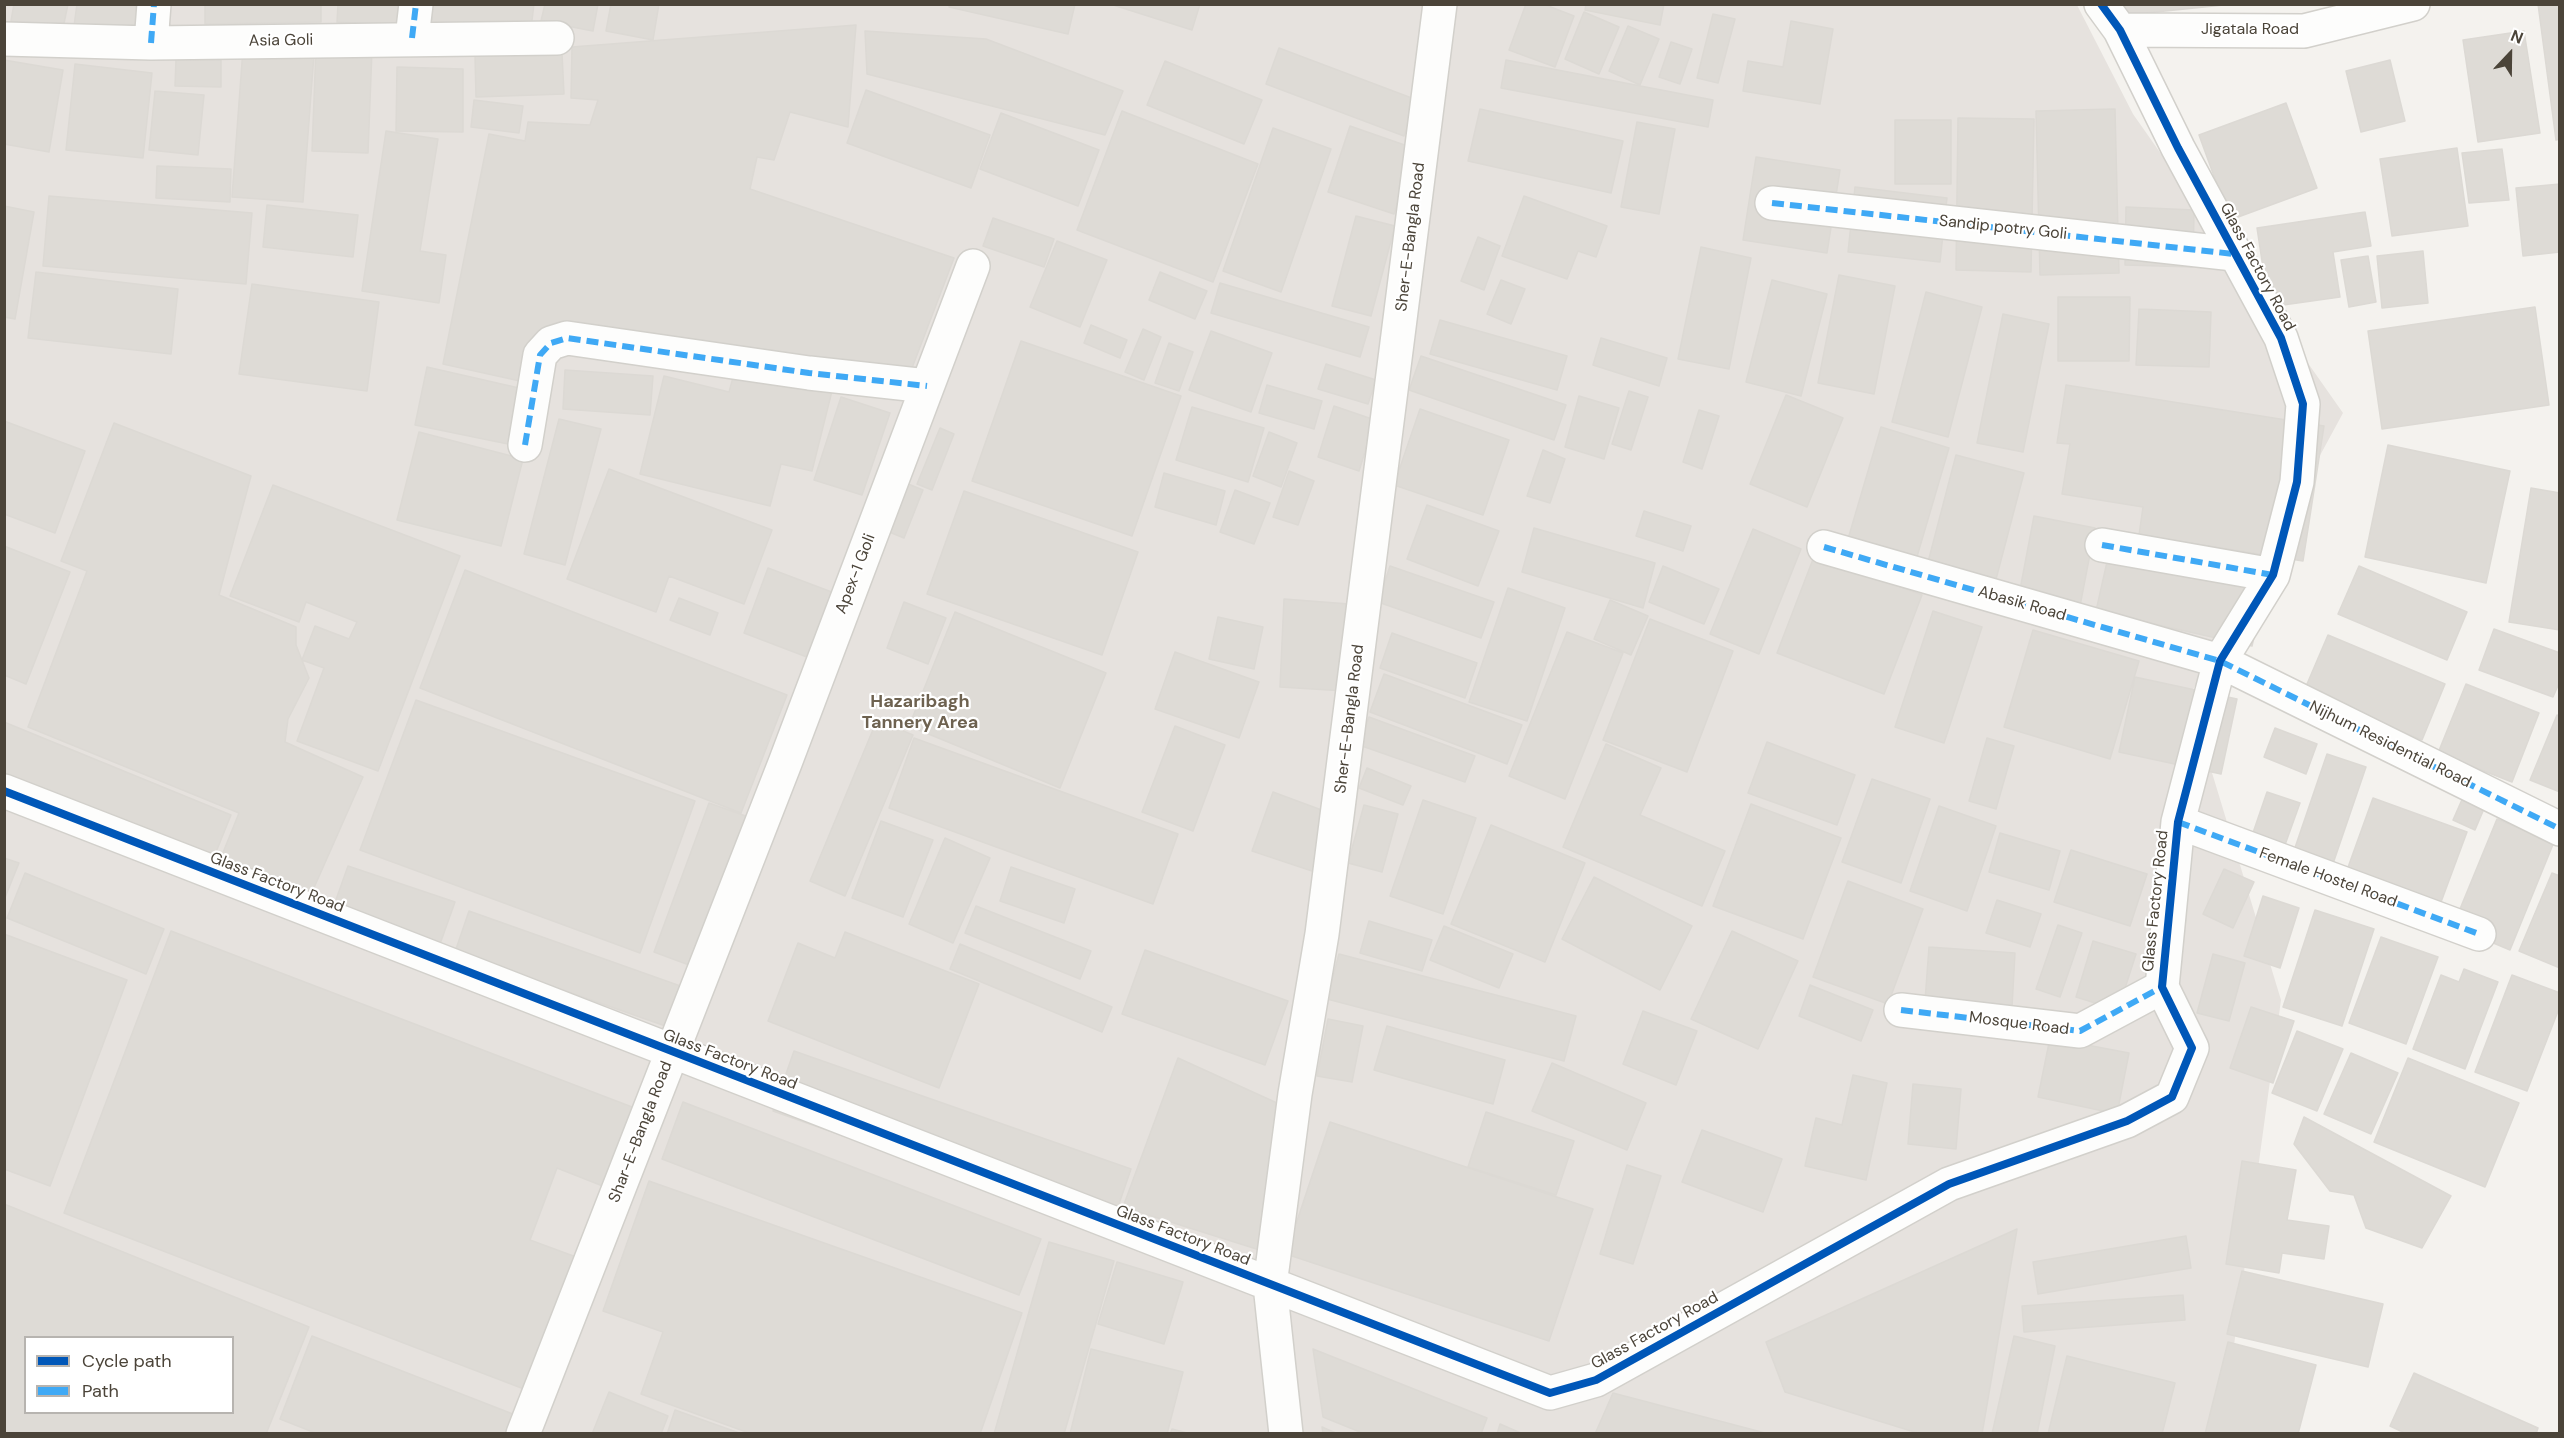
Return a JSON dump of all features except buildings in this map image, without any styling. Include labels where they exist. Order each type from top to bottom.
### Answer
[{"type":"street","points":[[151,43],[154,4]]},
{"type":"street","points":[[412,38],[416,4]]},
{"type":"street","name":"Sher-E-Bangla Road","points":[[1286,1434],[1270,1285],[1295,1094],[1322,934],[1440,4]]},
{"type":"street","name":"Jigatala Road","points":[[2110,17],[2304,31],[2413,4]]},
{"type":"street","name":"Glass Factory Road","points":[[4,791],[1550,1393],[1596,1380],[1949,1184],[2127,1121],[2172,1096],[2192,1048],[2162,987],[2178,822],[2220,661],[2273,575],[2297,482],[2303,404],[2281,338],[2234,254],[2110,17]]},
{"type":"street","name":"Asia Goli","points":[[4,39],[151,43],[557,38]]},
{"type":"street","name":"Sandip potry Goli","points":[[1772,203],[2234,254]]},
{"type":"street","name":"Apex-1 Goli","points":[[785,763],[973,266]]},
{"type":"street","points":[[525,445],[540,355],[551,343],[567,338],[809,373],[927,386]]},
{"type":"street","points":[[2102,545],[2273,575]]},
{"type":"street","name":"Abasik Road","points":[[1824,547],[2220,661]]},
{"type":"street","name":"Nijhum Residential Road","points":[[2220,661],[2559,829]]},
{"type":"street","name":"Shar-E-Bangla Road","points":[[523,1434],[785,763]]},
{"type":"street","name":"Female Hostel Road","points":[[2178,822],[2478,934]]},
{"type":"street","name":"Mosque Road","points":[[1901,1010],[2080,1031],[2162,987]]},
{"type":"shaded area","name":"Hazaribagh Tannery Area","points":[[5,5],[2077,5],[2133,114],[2343,413],[2189,697],[2281,1000],[2222,1433],[5,1434]]},
{"type":"marked path","points":[[151,43],[154,4]]},
{"type":"marked path","points":[[412,38],[416,4]]},
{"type":"marked path","points":[[1772,203],[2234,254]]},
{"type":"marked path","points":[[525,445],[540,355],[551,343],[567,338],[809,373],[927,386]]},
{"type":"marked path","points":[[2102,545],[2273,575]]},
{"type":"marked path","points":[[1824,547],[2220,661],[2560,829]]},
{"type":"marked path","points":[[2178,822],[2479,934]]},
{"type":"marked path","points":[[1901,1010],[2080,1031],[2162,987]]},
{"type":"cycle path","points":[[4,791],[1550,1393],[1596,1380],[1949,1184],[2127,1121],[2172,1097],[2192,1048],[2162,987],[2178,822],[2220,661],[2273,575],[2297,482],[2303,404],[2281,338],[2178,148],[2120,30],[2101,4]]},
{"type":"district","name":"Hazaribagh Tannery Area","points":[[920,712]]}]
